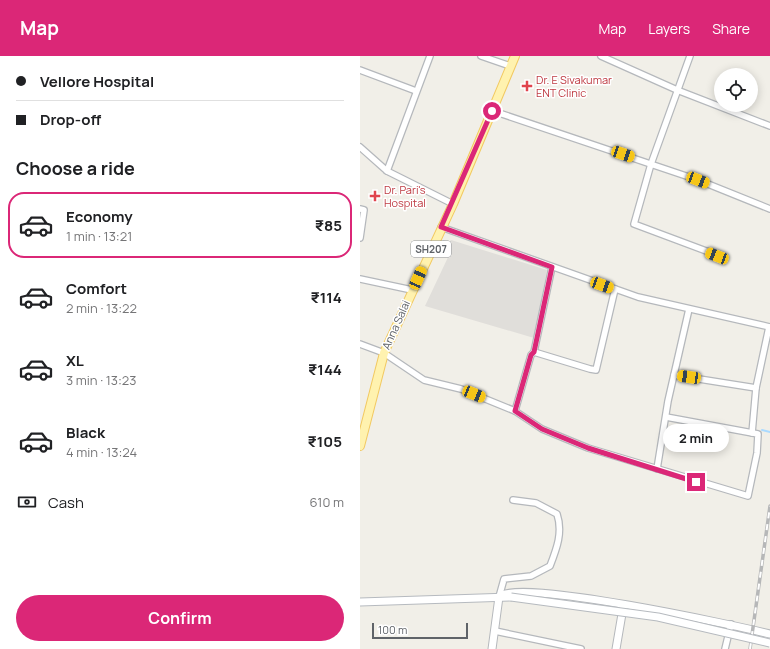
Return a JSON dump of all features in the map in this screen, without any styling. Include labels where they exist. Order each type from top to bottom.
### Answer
[{"type":"main road","name":"Anna Salai","points":[[360,446],[384,353],[441,227],[453,204],[515,56]]},
{"type":"main road","points":[[492,649],[499,598],[504,593],[528,593],[624,603],[731,624],[770,634]]},
{"type":"main road","points":[[360,602],[511,597],[658,617],[770,643]]},
{"type":"main road","points":[[616,649],[624,603]]},
{"type":"street","points":[[387,171],[430,56]]},
{"type":"street","points":[[481,56],[510,66]]},
{"type":"street","points":[[601,56],[677,90],[770,126]]},
{"type":"street","points":[[690,56],[651,164],[634,224],[717,256]]},
{"type":"street","points":[[360,70],[416,91]]},
{"type":"street","points":[[492,111],[698,180],[770,209]]},
{"type":"street","points":[[360,147],[387,171],[453,204]]},
{"type":"street","points":[[360,209],[364,210],[360,238]]},
{"type":"street","points":[[441,227],[638,298],[770,327],[756,388],[752,433]]},
{"type":"street","points":[[515,411],[531,355],[534,352],[552,267]]},
{"type":"street","points":[[360,279],[412,290]]},
{"type":"street","points":[[534,352],[596,370],[615,289]]},
{"type":"street","points":[[657,469],[674,375],[689,309]]},
{"type":"street","points":[[360,344],[384,353],[424,380],[461,389],[515,411],[542,429],[588,448],[748,496],[757,453],[758,434],[666,417]]},
{"type":"street","points":[[674,375],[756,388]]},
{"type":"street","points":[[499,598],[504,579],[531,576],[550,566],[556,549],[561,525],[557,514],[536,503],[514,500]]},
{"type":"street","points":[[725,649],[731,624]]},
{"type":"street","points":[[495,631],[581,649]]},
{"type":"shaded area","points":[[443,240],[449,242],[451,240],[547,270],[534,338],[425,306],[450,253],[450,250],[440,248]]},
{"type":"waterway","points":[[762,430],[770,432]]},
{"type":"railway","points":[[750,649],[770,506]]},
{"type":"place","name":"Dr. E Sivakumar ENT Clinic","points":[[527,86]]},
{"type":"place","name":"Dr. Pari's Hospital","points":[[375,196]]},
{"type":"route","points":[[492,111],[453,204],[441,227],[552,267],[534,352],[531,355],[515,411],[542,429],[588,448],[696,482]]}]
